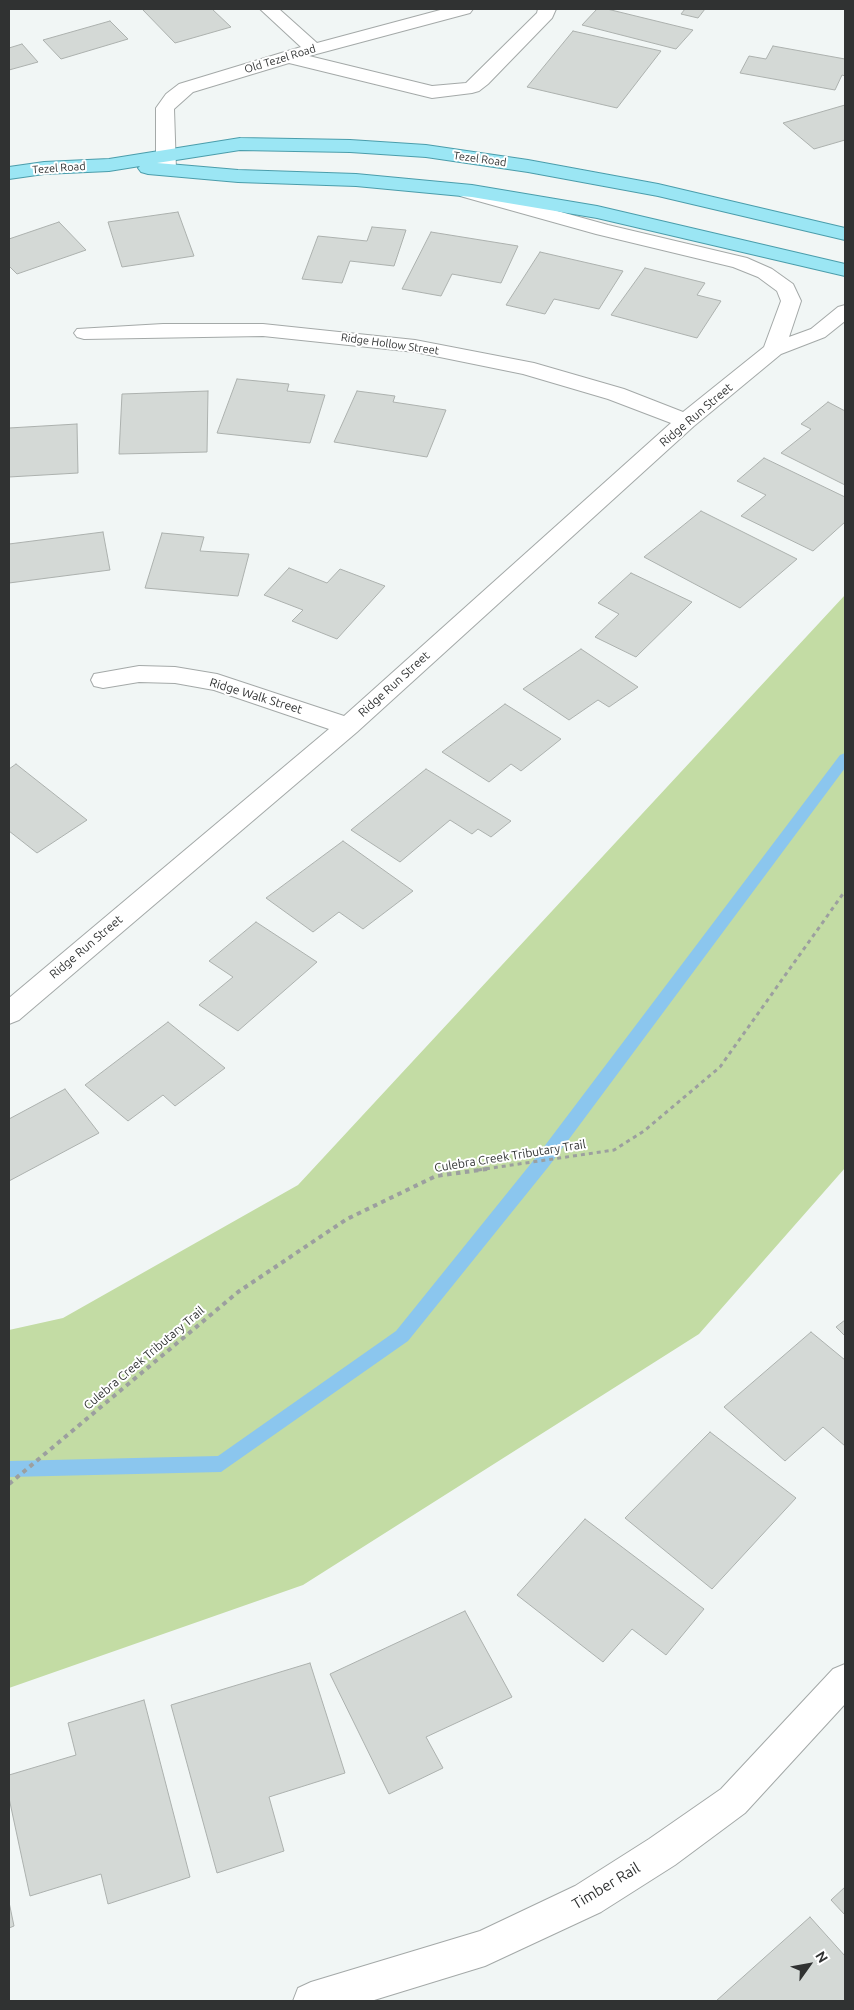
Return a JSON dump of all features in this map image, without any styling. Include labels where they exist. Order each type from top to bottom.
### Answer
[{"type":"main road","name":"Tezel Road","points":[[9,173],[44,168],[166,162],[240,144],[350,146],[426,151],[528,166],[658,190],[845,234]]},
{"type":"main road","name":"Tezel Road","points":[[166,162],[238,176],[356,180],[460,190],[597,212],[845,270]]},
{"type":"street","points":[[269,9],[314,49]]},
{"type":"street","name":"Old Tezel Road","points":[[166,162],[164,108],[172,98],[186,88],[314,49],[464,9]]},
{"type":"street","points":[[286,57],[432,92],[456,90],[472,86],[480,80],[546,14],[547,9]]},
{"type":"street","points":[[460,190],[603,230],[740,262],[766,274],[786,288],[791,301],[774,350]]},
{"type":"street","name":"Ridge Run Street","points":[[9,1013],[348,726],[686,421],[774,350],[818,333],[845,311]]},
{"type":"street","name":"Ridge Hollow Street","points":[[84,333],[163,330],[263,330],[415,346],[526,368],[616,394],[686,421]]},
{"type":"street","name":"Ridge Walk Street","points":[[102,680],[148,674],[175,675],[217,682],[348,726]]},
{"type":"street","name":"Timber Rail","points":[[311,2001],[485,1948],[588,1899],[662,1852],[733,1801],[845,1680]]},
{"type":"path","name":"Culebra Creek Tributary Trail","points":[[9,1484],[238,1292],[347,1219],[436,1176],[614,1150],[644,1131],[720,1067],[845,890]]},
{"type":"green space","points":[[845,595],[845,1168],[699,1334],[303,1585],[9,1688],[9,1330],[63,1318],[298,1185]]},
{"type":"building","points":[[142,9],[212,9],[231,27],[175,43]]},
{"type":"building","points":[[597,9],[607,9],[693,30],[676,49],[582,25]]},
{"type":"building","points":[[685,9],[705,9],[698,18],[681,14]]},
{"type":"building","points":[[110,21],[128,39],[61,59],[43,40]]},
{"type":"building","points":[[573,31],[661,51],[617,108],[527,87]]},
{"type":"building","points":[[22,44],[38,62],[9,70],[9,48]]},
{"type":"building","points":[[773,46],[845,59],[845,76],[842,75],[835,90],[740,73],[749,56],[766,59]]},
{"type":"building","points":[[845,105],[845,140],[814,149],[783,123]]},
{"type":"building","points":[[178,212],[194,256],[122,267],[108,222]]},
{"type":"building","points":[[59,222],[86,250],[17,274],[9,266],[9,239]]},
{"type":"building","points":[[372,227],[406,230],[394,266],[350,261],[342,283],[302,279],[318,236],[367,241]]},
{"type":"building","points":[[431,232],[518,246],[501,283],[452,274],[441,296],[402,289]]},
{"type":"building","points":[[540,252],[623,271],[599,309],[554,299],[545,314],[506,305]]},
{"type":"building","points":[[645,268],[705,283],[697,295],[721,301],[697,338],[611,315]]},
{"type":"building","points":[[237,379],[289,384],[287,391],[325,395],[310,443],[217,433]]},
{"type":"building","points":[[208,391],[207,452],[119,454],[122,394]]},
{"type":"building","points":[[357,391],[395,396],[393,402],[446,410],[427,457],[334,442]]},
{"type":"building","points":[[828,402],[845,411],[845,485],[781,453],[811,429],[801,424]]},
{"type":"building","points":[[77,424],[78,473],[9,477],[9,428]]},
{"type":"building","points":[[764,458],[845,497],[845,522],[813,551],[741,516],[766,495],[737,481]]},
{"type":"building","points":[[701,511],[797,559],[740,608],[644,557]]},
{"type":"building","points":[[103,532],[110,570],[9,583],[9,544]]},
{"type":"building","points":[[162,533],[204,537],[200,551],[249,554],[238,596],[145,588]]},
{"type":"building","points":[[289,568],[327,583],[340,569],[385,586],[337,639],[292,621],[303,610],[264,595]]},
{"type":"building","points":[[631,573],[692,602],[636,657],[595,637],[619,614],[598,603]]},
{"type":"building","points":[[581,649],[638,687],[609,707],[598,700],[569,720],[523,689]]},
{"type":"building","points":[[505,704],[561,739],[521,771],[511,764],[489,782],[442,752]]},
{"type":"building","points":[[16,764],[87,820],[37,853],[9,831],[9,769]]},
{"type":"building","points":[[426,769],[511,821],[491,837],[478,829],[472,834],[450,820],[400,862],[351,830]]},
{"type":"building","points":[[343,841],[413,891],[363,929],[339,912],[313,932],[266,898]]},
{"type":"building","points":[[256,922],[317,962],[238,1031],[199,1005],[233,977],[209,961]]},
{"type":"building","points":[[168,1022],[225,1068],[175,1106],[163,1095],[128,1121],[85,1085]]},
{"type":"building","points":[[65,1089],[99,1133],[9,1181],[9,1119]]},
{"type":"building","points":[[845,1320],[845,1336],[836,1327]]},
{"type":"building","points":[[811,1332],[845,1360],[845,1446],[823,1427],[785,1461],[724,1407]]},
{"type":"building","points":[[710,1432],[796,1498],[712,1589],[625,1518]]},
{"type":"building","points":[[585,1519],[704,1609],[666,1655],[632,1629],[603,1662],[517,1595]]},
{"type":"building","points":[[465,1611],[512,1697],[426,1737],[443,1768],[389,1794],[330,1674]]},
{"type":"building","points":[[310,1663],[345,1773],[269,1797],[284,1851],[217,1873],[171,1705]]},
{"type":"building","points":[[144,1700],[190,1877],[108,1904],[101,1874],[30,1896],[9,1798],[9,1775],[76,1755],[68,1723]]},
{"type":"building","points":[[845,1887],[845,1915],[831,1900]]},
{"type":"building","points":[[9,1902],[14,1926],[9,1928]]},
{"type":"building","points":[[810,1917],[845,1956],[845,2001],[716,2001]]},
{"type":"waterway","points":[[9,1469],[221,1464],[402,1336],[543,1161],[845,758]]}]
